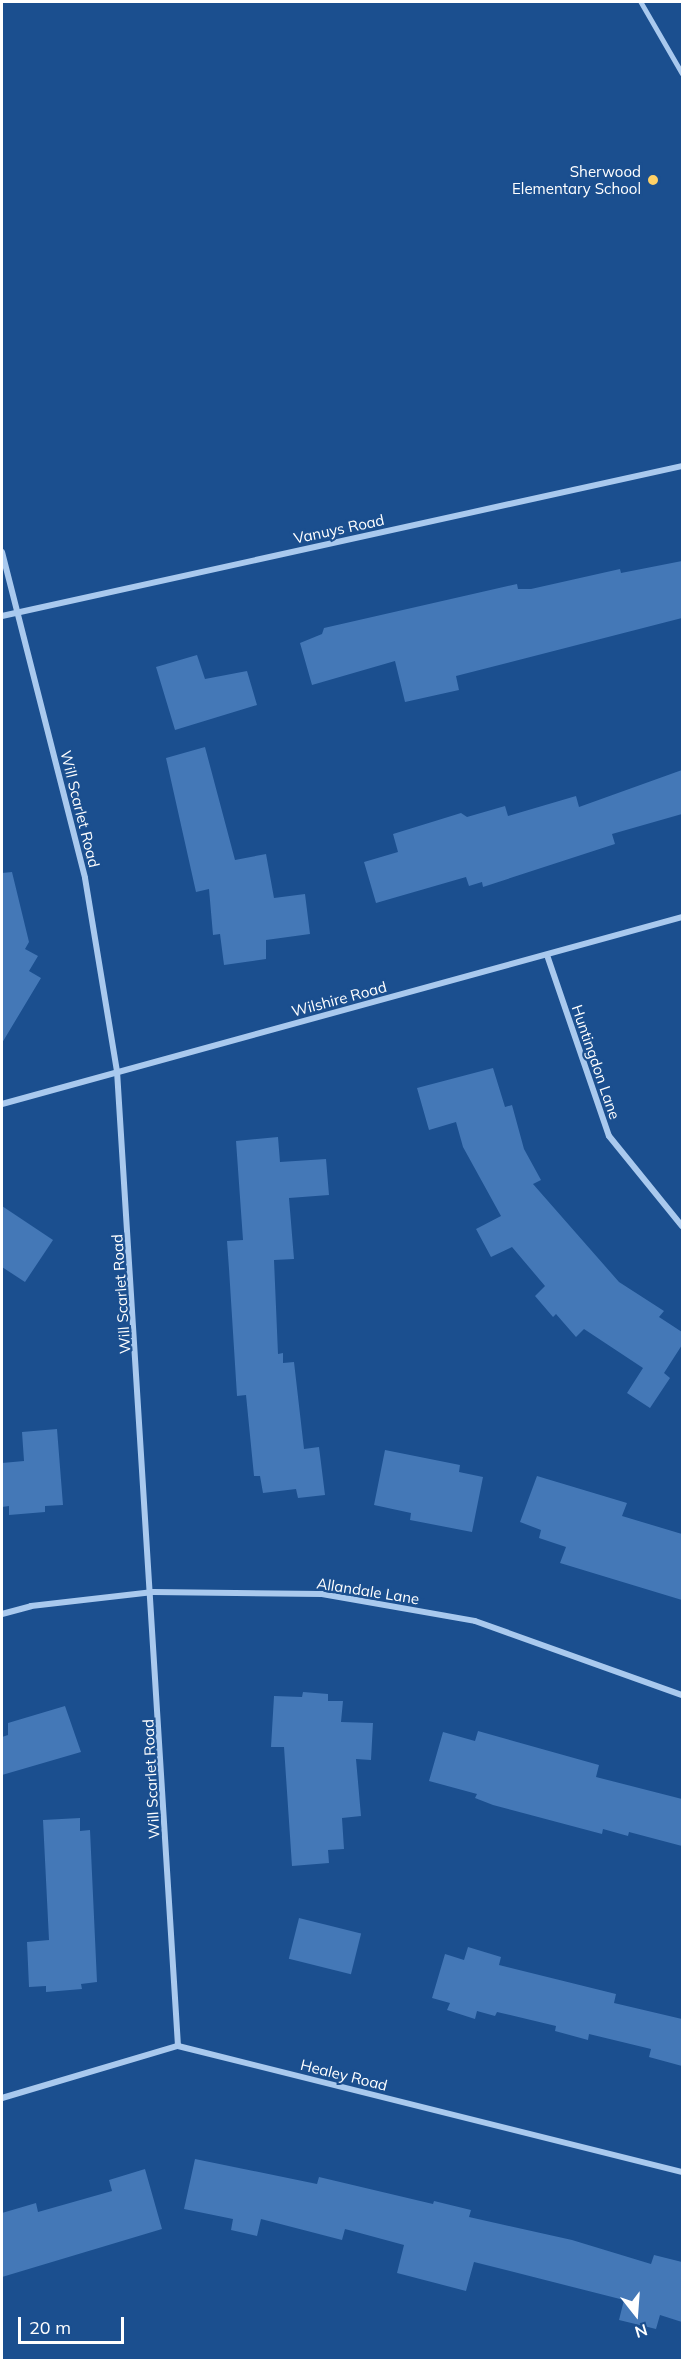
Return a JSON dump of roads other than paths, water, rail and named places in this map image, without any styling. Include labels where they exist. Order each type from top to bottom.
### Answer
[{"type":"street","name":"Vanuys Road","points":[[2,616],[682,466]]},
{"type":"street","name":"Will Scarlet Road","points":[[2,552],[19,611],[85,878],[117,1071],[153,1592],[178,2046]]},
{"type":"street","name":"Wilshire Road","points":[[2,1104],[682,917]]},
{"type":"street","name":"Huntingdon Lane","points":[[547,955],[609,1136],[682,1226]]},
{"type":"street","name":"Allandale Lane","points":[[2,1614],[31,1606],[153,1592],[322,1594],[475,1620],[682,1695]]},
{"type":"street","points":[[2,2098],[178,2046]]},
{"type":"street","name":"Healey Road","points":[[178,2046],[682,2172]]},
{"type":"lane","points":[[641,2],[682,73]]},
{"type":"place","name":"Sherwood Elementary School","points":[[653,180]]}]
